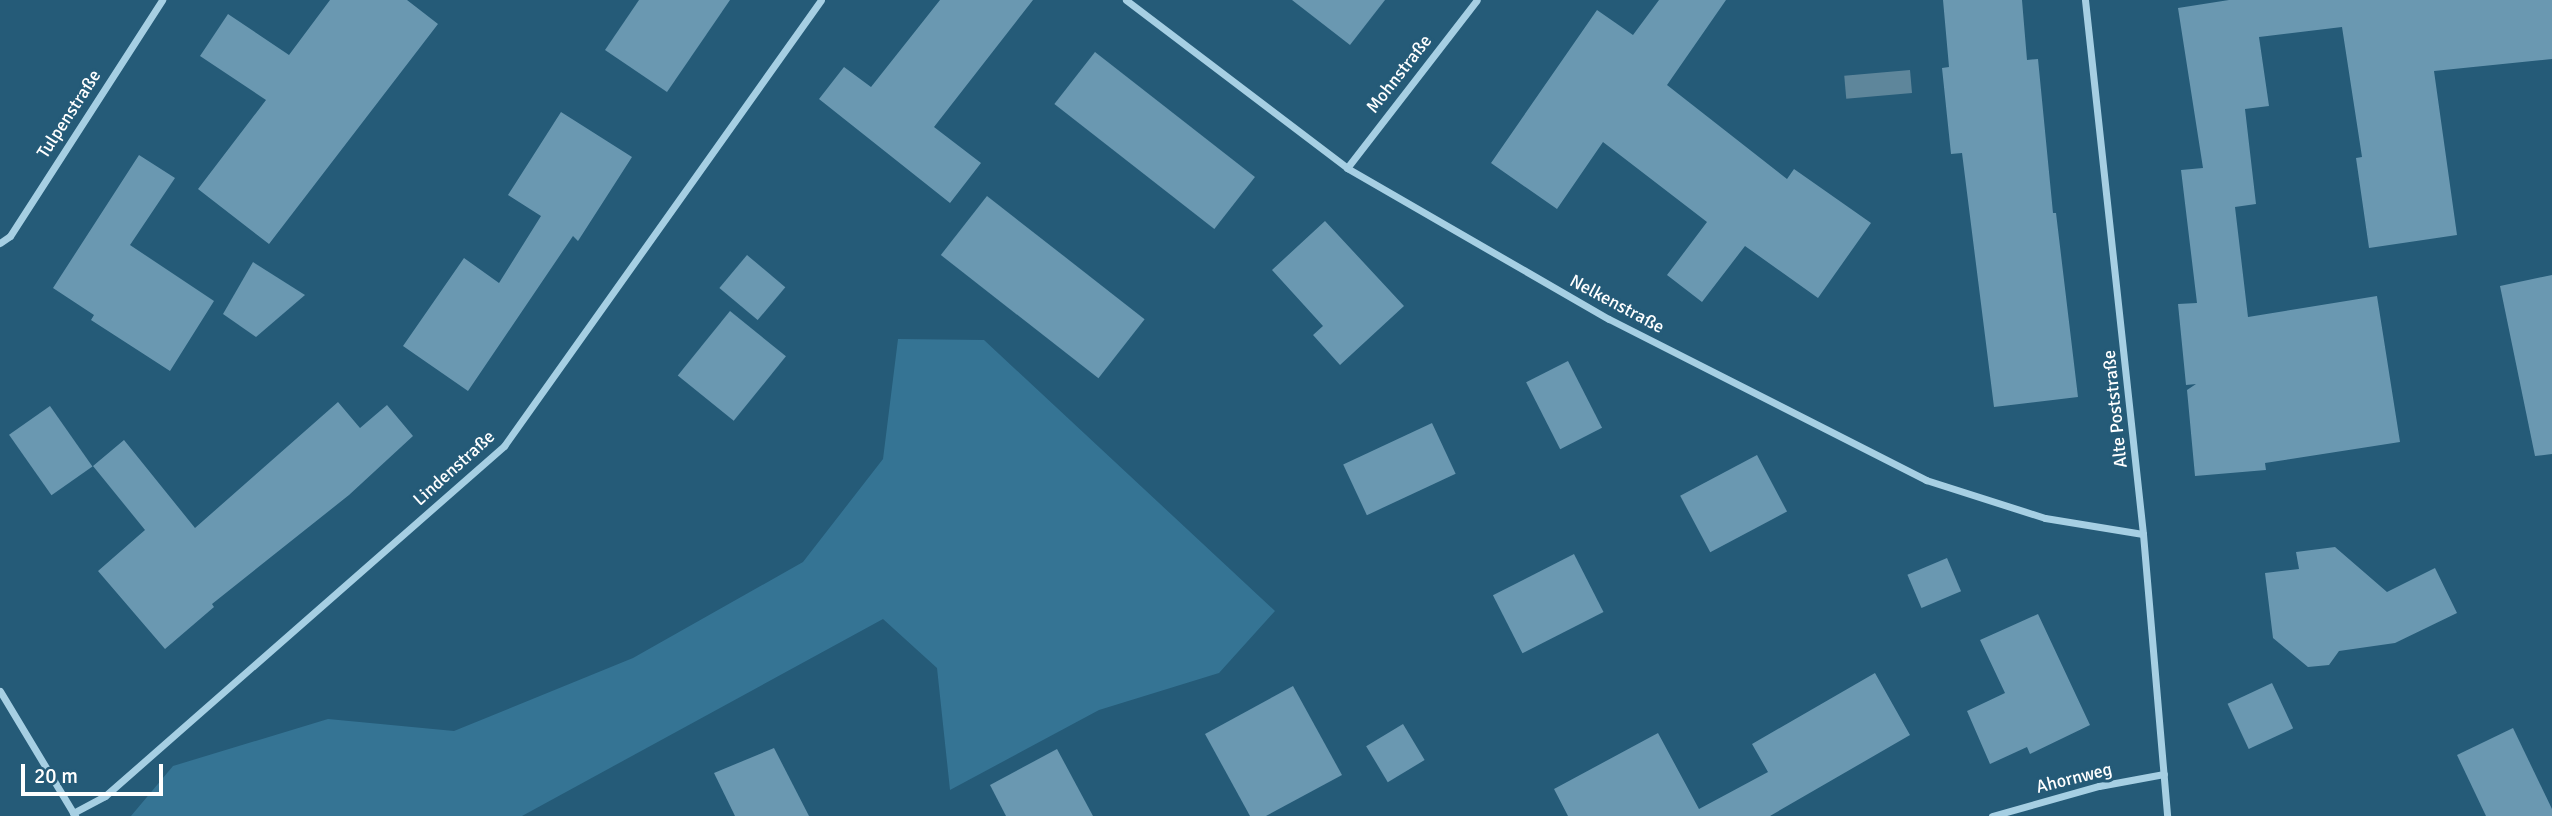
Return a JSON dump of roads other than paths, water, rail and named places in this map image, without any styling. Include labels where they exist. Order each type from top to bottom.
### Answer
[{"type":"street","name":"Tulpenstraße","points":[[0,243],[9,236],[162,0]]},
{"type":"street","name":"Lindenstraße","points":[[74,814],[105,796],[504,446],[821,0]]},
{"type":"street","name":"Nelkenstraße","points":[[1126,0],[1347,168],[1609,319],[1926,480],[2045,518],[2143,534]]},
{"type":"street","name":"Mohnstraße","points":[[1347,168],[1477,0]]},
{"type":"street","name":"Alte Poststraße","points":[[2085,0],[2143,534],[2167,816]]},
{"type":"street","points":[[0,691],[74,814]]},
{"type":"street","name":"Ahornweg","points":[[1992,816],[2099,786],[2164,774]]}]
